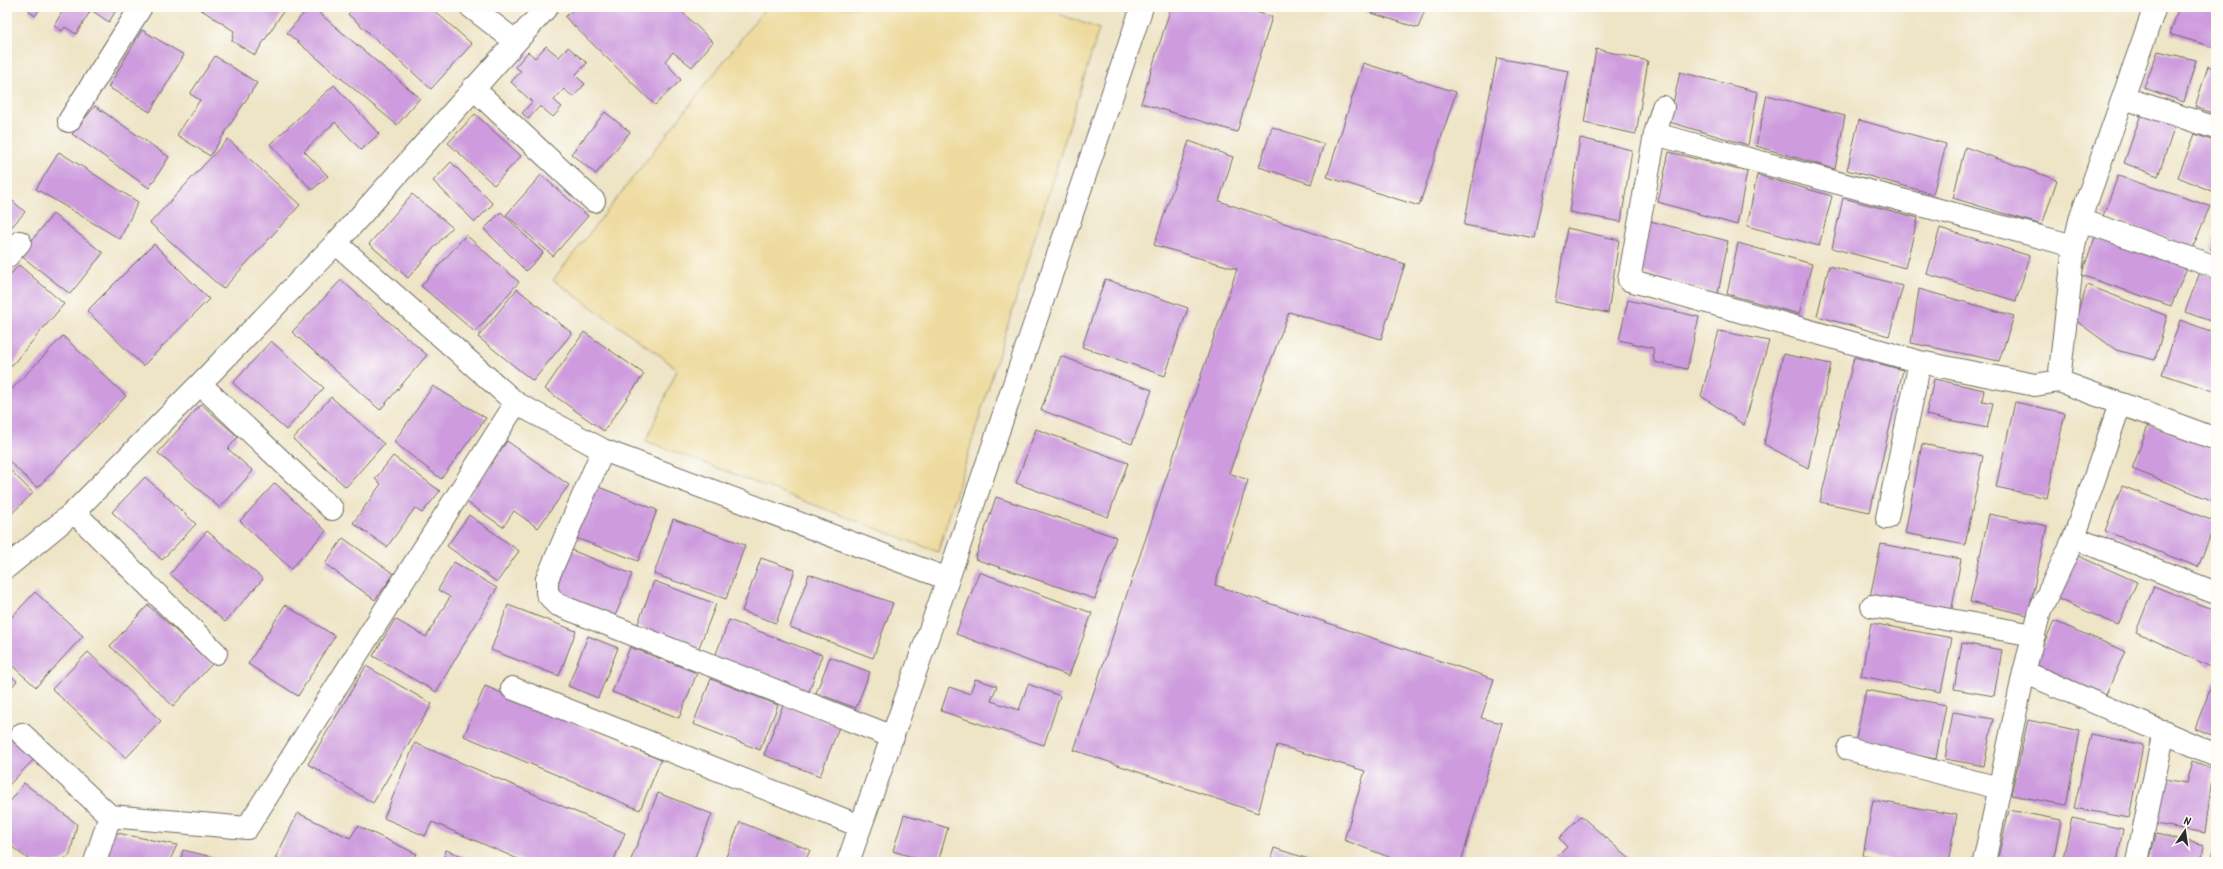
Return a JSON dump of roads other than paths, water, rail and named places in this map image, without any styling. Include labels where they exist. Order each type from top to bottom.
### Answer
[{"type":"street","points":[[69,121],[141,7]]},
{"type":"street","points":[[471,7],[515,41]]},
{"type":"street","points":[[7,567],[74,512],[336,243],[547,7]]},
{"type":"street","points":[[2059,382],[2074,246],[2080,220],[2155,7]]},
{"type":"street","points":[[848,862],[948,579],[1140,8]]},
{"type":"street","points":[[473,88],[594,201]]},
{"type":"street","points":[[2124,98],[2216,128]]},
{"type":"street","points":[[1663,107],[1655,134],[1630,280],[1920,362],[2035,385],[2059,382],[2216,439]]},
{"type":"street","points":[[1655,134],[2074,246]]},
{"type":"street","points":[[2080,220],[2216,267]]},
{"type":"street","points":[[336,243],[516,403],[603,450],[948,579]]},
{"type":"street","points":[[1887,518],[1920,362]]},
{"type":"street","points":[[200,384],[332,509]]},
{"type":"street","points":[[22,734],[110,816],[247,828],[516,403]]},
{"type":"street","points":[[1984,862],[2024,672],[2040,611],[2074,538],[2120,404]]},
{"type":"street","points":[[603,450],[547,580],[547,593],[556,604],[893,737]]},
{"type":"street","points":[[74,512],[216,652]]},
{"type":"street","points":[[2074,538],[2216,593]]},
{"type":"street","points":[[1872,606],[2034,635]]},
{"type":"street","points":[[2024,672],[2164,731],[2216,755]]},
{"type":"street","points":[[512,688],[860,826]]},
{"type":"street","points":[[2137,862],[2164,731]]},
{"type":"street","points":[[1848,749],[1999,788]]},
{"type":"street","points":[[95,862],[110,816]]}]
